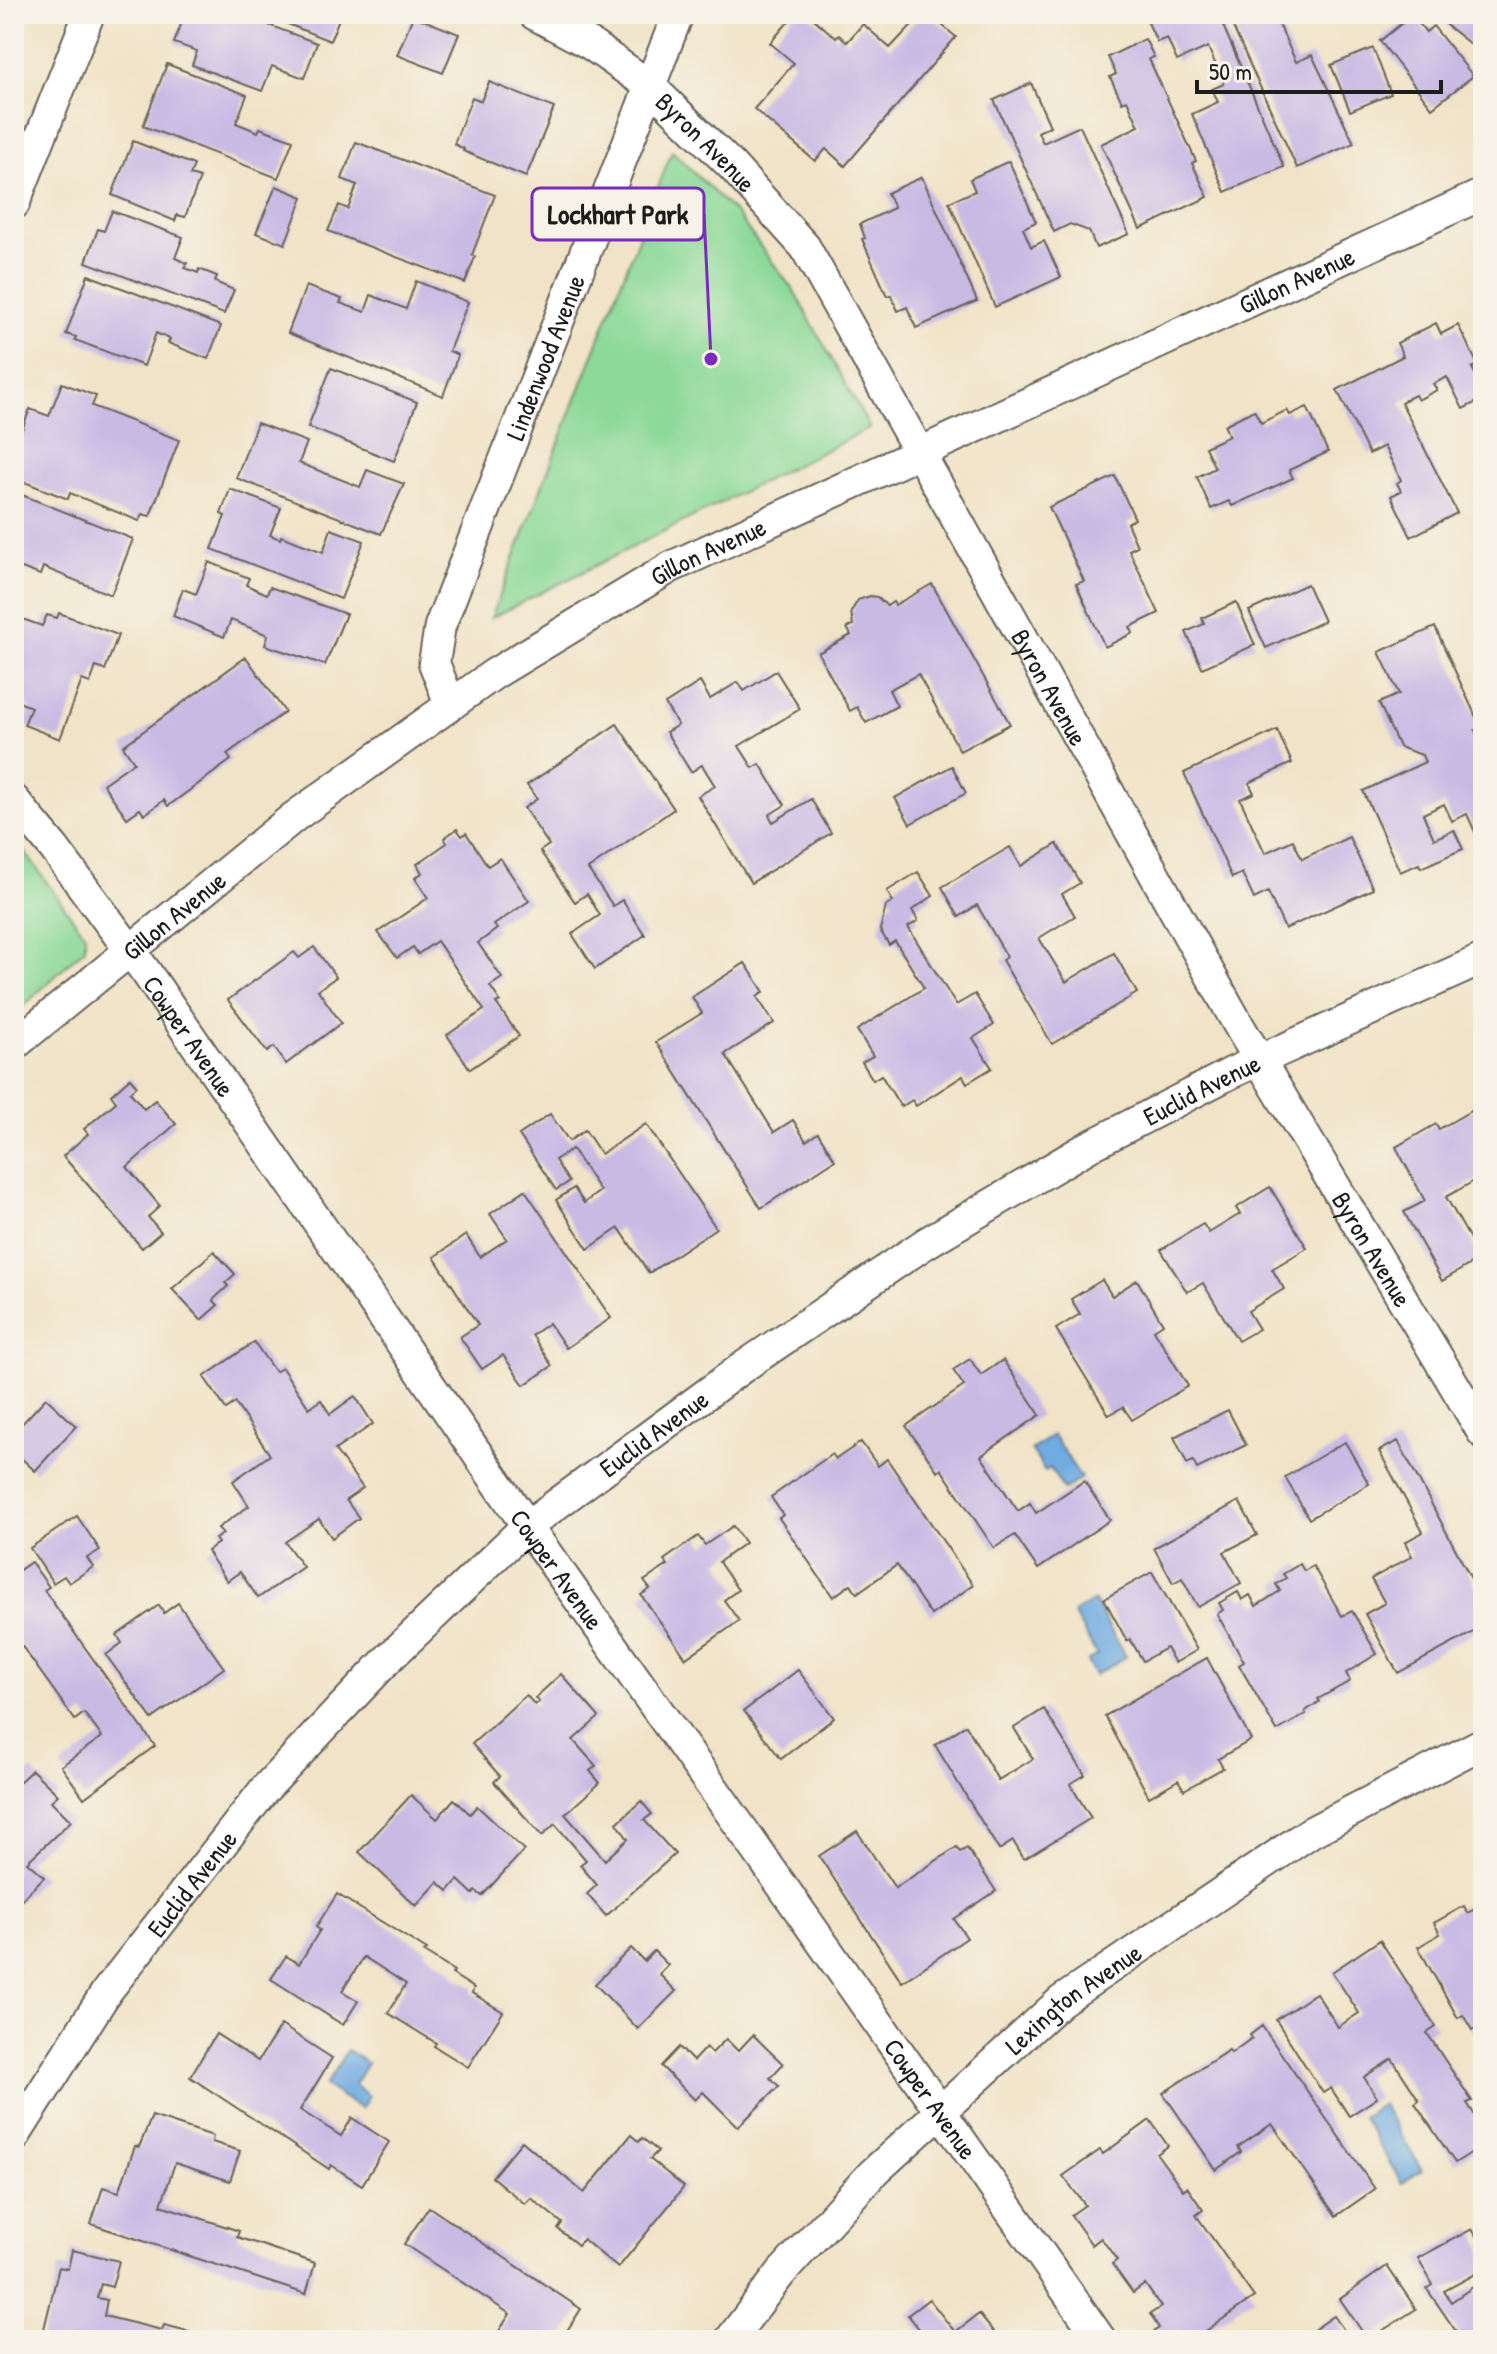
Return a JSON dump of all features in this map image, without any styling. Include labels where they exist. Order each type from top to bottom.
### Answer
[{"type":"street","points":[[14,204],[89,14]]},
{"type":"street","name":"Byron Avenue","points":[[534,14],[590,44],[650,86],[732,166],[805,247],[1259,1059],[1483,1433]]},
{"type":"street","name":"Lindenwood Avenue","points":[[450,704],[434,663],[440,626],[678,14]]},
{"type":"street","name":"Gillon Avenue","points":[[14,1045],[294,817],[494,674],[671,567],[1483,194]]},
{"type":"street","name":"Cowper Avenue","points":[[14,800],[129,949],[527,1526],[1101,2340]]},
{"type":"street","name":"Euclid Avenue","points":[[14,2137],[107,1991],[265,1789],[388,1659],[527,1526],[743,1367],[926,1243],[1090,1146],[1259,1059],[1483,959]]},
{"type":"street","name":"Lexington Avenue","points":[[730,2340],[781,2273],[872,2174],[1061,2001],[1311,1832],[1483,1743]]},
{"type":"green space","points":[[672,151],[736,214],[794,291],[870,428],[491,618]]},
{"type":"green space","points":[[14,837],[85,935],[85,948],[14,1015]]},
{"type":"water","points":[[1053,1435],[1081,1478],[1064,1490],[1050,1468],[1045,1471],[1031,1450]]},
{"type":"water","points":[[1094,1601],[1126,1657],[1095,1675],[1087,1661],[1097,1655],[1073,1613]]},
{"type":"water","points":[[347,2050],[367,2063],[354,2085],[369,2096],[361,2109],[325,2086]]},
{"type":"water","points":[[1382,2104],[1422,2170],[1402,2183],[1362,2117]]},
{"type":"building","points":[[185,14],[239,14],[317,43],[304,78],[272,66],[262,91],[192,65],[197,51],[174,43]]},
{"type":"building","points":[[263,14],[341,14],[330,41]]},
{"type":"building","points":[[795,14],[808,14],[836,38],[839,35],[847,42],[863,24],[890,48],[922,14],[929,14],[956,37],[845,166],[826,149],[815,161],[754,109],[794,63],[770,43]]},
{"type":"building","points":[[1144,14],[1218,14],[1284,167],[1225,192],[1192,114],[1218,102],[1212,89],[1224,84],[1208,47],[1177,61],[1167,38],[1157,42]]},
{"type":"building","points":[[1227,14],[1274,14],[1296,62],[1312,55],[1354,143],[1297,168]]},
{"type":"building","points":[[1448,14],[1483,14],[1483,54],[1446,25],[1452,17]]},
{"type":"building","points":[[1412,15],[1426,32],[1433,26],[1473,76],[1432,108],[1380,41]]},
{"type":"building","points":[[413,16],[459,34],[443,73],[397,55]]},
{"type":"building","points":[[1145,39],[1154,57],[1149,59],[1196,161],[1192,163],[1208,197],[1140,229],[1101,144],[1139,126],[1127,100],[1122,102],[1110,77],[1116,74],[1108,57]]},
{"type":"building","points":[[1373,48],[1391,94],[1350,111],[1331,65]]},
{"type":"building","points":[[167,64],[247,95],[236,123],[293,140],[278,178],[143,126]]},
{"type":"building","points":[[489,82],[554,108],[526,177],[463,151],[454,144],[472,97],[481,101]]},
{"type":"building","points":[[1031,83],[1050,126],[1038,132],[1043,143],[1080,126],[1129,234],[1096,248],[1089,231],[1070,224],[1054,232],[994,100]]},
{"type":"building","points":[[133,141],[194,165],[190,175],[200,178],[185,217],[177,215],[175,221],[112,195]]},
{"type":"building","points":[[356,142],[495,195],[472,255],[475,257],[465,283],[328,231],[339,205],[348,209],[357,185],[342,179]]},
{"type":"building","points":[[1009,161],[1036,222],[1023,228],[1031,247],[1044,241],[1061,277],[995,307],[949,202],[975,191],[970,179]]},
{"type":"building","points":[[922,177],[977,301],[916,328],[907,307],[898,311],[891,295],[887,296],[862,239],[865,238],[860,224],[894,208],[887,193]]},
{"type":"building","points":[[276,186],[303,197],[285,244],[256,233]]},
{"type":"building","points":[[112,211],[183,237],[175,258],[187,263],[185,268],[198,273],[199,269],[217,276],[215,282],[234,290],[224,314],[86,262],[98,229],[104,231]]},
{"type":"building","points":[[88,275],[221,326],[208,359],[168,343],[170,339],[156,333],[144,366],[66,334]]},
{"type":"building","points":[[416,281],[468,302],[449,351],[458,355],[443,396],[288,333],[306,286],[342,299],[340,303],[365,312],[371,295],[406,309]]},
{"type":"building","points":[[1436,323],[1441,334],[1458,325],[1478,365],[1472,368],[1483,391],[1483,399],[1463,409],[1447,377],[1433,384],[1437,390],[1418,400],[1415,395],[1401,402],[1457,513],[1411,537],[1391,496],[1401,491],[1397,483],[1401,480],[1384,446],[1369,454],[1337,390],[1403,356],[1397,343]]},
{"type":"building","points":[[331,368],[417,402],[394,461],[308,427]]},
{"type":"building","points":[[62,383],[96,396],[92,406],[179,440],[150,516],[142,514],[139,521],[70,493],[68,499],[14,478],[14,450],[30,409],[49,416]]},
{"type":"building","points":[[1307,407],[1328,452],[1289,470],[1293,478],[1232,506],[1229,501],[1211,509],[1197,477],[1215,468],[1205,447],[1229,436],[1224,425],[1254,410],[1261,423],[1287,410],[1290,415]]},
{"type":"building","points":[[257,423],[307,442],[299,463],[360,487],[367,470],[404,484],[381,534],[236,478]]},
{"type":"building","points":[[1115,476],[1135,519],[1127,523],[1137,546],[1129,550],[1159,613],[1130,627],[1133,633],[1105,647],[1076,584],[1084,581],[1049,507]]},
{"type":"building","points":[[230,489],[281,508],[270,535],[280,539],[281,536],[323,552],[331,529],[364,541],[341,599],[212,549],[225,516],[221,514]]},
{"type":"building","points":[[22,495],[133,539],[111,595],[43,567],[40,575],[14,565],[14,514]]},
{"type":"building","points":[[209,562],[249,578],[246,585],[267,594],[270,587],[346,614],[325,665],[265,645],[268,635],[231,620],[224,637],[173,616],[183,589],[196,594]]},
{"type":"building","points":[[932,584],[1010,724],[960,751],[918,674],[889,690],[897,706],[866,723],[857,707],[850,711],[818,653],[851,635],[847,628],[853,625],[851,612],[858,600],[870,596],[877,597],[887,606],[893,602],[895,605]]},
{"type":"building","points":[[1307,584],[1324,621],[1266,648],[1249,611]]},
{"type":"building","points":[[1236,602],[1255,645],[1202,668],[1186,632],[1204,624],[1202,618]]},
{"type":"building","points":[[59,613],[118,635],[105,670],[96,667],[90,683],[82,680],[60,739],[24,725],[31,707],[14,700],[14,616],[42,626],[47,615],[57,618]]},
{"type":"building","points":[[1435,627],[1481,728],[1475,730],[1483,748],[1483,839],[1479,841],[1467,814],[1452,821],[1444,804],[1423,814],[1434,839],[1454,830],[1463,849],[1421,868],[1419,864],[1400,872],[1363,791],[1425,762],[1422,755],[1399,747],[1379,703],[1399,694],[1379,652]]},
{"type":"building","points":[[246,657],[285,712],[227,754],[231,760],[168,806],[164,800],[144,815],[140,809],[127,818],[103,784],[134,762],[123,746]]},
{"type":"building","points":[[776,671],[800,709],[739,746],[753,768],[760,764],[785,805],[769,815],[773,822],[811,799],[831,833],[751,883],[698,796],[715,786],[702,765],[691,772],[666,732],[678,725],[665,704],[700,682],[710,699],[738,682],[744,691]]},
{"type":"building","points":[[617,724],[674,809],[588,869],[613,906],[622,900],[645,935],[595,969],[572,934],[600,915],[587,894],[575,902],[540,851],[549,845],[524,808],[537,799],[527,785]]},
{"type":"building","points":[[1277,730],[1292,763],[1249,783],[1254,793],[1240,799],[1265,853],[1293,840],[1302,859],[1349,837],[1373,889],[1285,929],[1268,892],[1254,899],[1242,873],[1232,878],[1184,773]]},
{"type":"building","points":[[952,766],[966,793],[910,824],[895,798]]},
{"type":"building","points":[[457,829],[462,836],[466,833],[488,866],[500,858],[529,901],[494,925],[497,929],[478,943],[502,978],[490,986],[500,1001],[496,1003],[519,1036],[470,1069],[447,1035],[484,1010],[437,941],[418,954],[413,947],[397,958],[378,932],[428,898],[415,878],[422,873],[417,864],[447,843],[444,838]]},
{"type":"building","points":[[1057,844],[1080,883],[1062,894],[1075,916],[1039,938],[1066,982],[1114,953],[1137,993],[1052,1044],[1002,960],[1007,957],[977,905],[959,917],[942,887],[1010,847],[1021,866]]},
{"type":"building","points":[[918,872],[933,896],[912,910],[918,921],[908,927],[956,1005],[975,994],[994,1025],[973,1038],[992,1068],[967,1083],[963,1076],[916,1106],[912,1100],[901,1107],[881,1075],[873,1080],[862,1062],[873,1056],[857,1030],[924,988],[895,941],[889,945],[880,930],[886,906],[893,902],[887,891]]},
{"type":"building","points":[[314,947],[336,977],[318,990],[341,1023],[286,1064],[274,1047],[267,1052],[228,1000],[294,952],[299,958]]},
{"type":"building","points":[[745,963],[764,992],[757,997],[774,1023],[725,1054],[774,1132],[793,1120],[806,1141],[818,1133],[835,1160],[761,1208],[656,1042],[702,1013],[692,997]]},
{"type":"building","points":[[130,1078],[137,1086],[130,1092],[144,1109],[155,1100],[176,1124],[127,1167],[160,1206],[148,1217],[161,1232],[142,1248],[63,1156],[88,1134],[84,1129],[116,1102],[111,1095]]},
{"type":"building","points":[[1483,1104],[1483,1176],[1446,1197],[1477,1251],[1483,1248],[1483,1278],[1474,1262],[1442,1281],[1404,1212],[1425,1201],[1396,1147],[1436,1124],[1439,1129]]},
{"type":"building","points":[[550,1114],[569,1141],[585,1130],[601,1154],[646,1124],[716,1228],[649,1273],[619,1228],[588,1249],[556,1200],[574,1188],[584,1203],[600,1191],[572,1149],[555,1160],[569,1182],[556,1190],[519,1135]]},
{"type":"building","points":[[1270,1187],[1307,1248],[1272,1269],[1284,1289],[1248,1311],[1259,1329],[1238,1341],[1203,1283],[1187,1292],[1161,1250],[1203,1224],[1209,1233],[1240,1214],[1236,1208]]},
{"type":"building","points":[[525,1190],[611,1318],[566,1348],[549,1323],[532,1335],[552,1366],[524,1385],[503,1355],[482,1369],[460,1337],[478,1325],[434,1257],[466,1235],[480,1257],[507,1239],[490,1214]]},
{"type":"building","points":[[214,1251],[235,1274],[225,1283],[228,1286],[213,1300],[218,1305],[201,1320],[172,1289]]},
{"type":"building","points":[[1102,1280],[1112,1296],[1137,1280],[1163,1324],[1154,1330],[1188,1386],[1132,1420],[1123,1407],[1109,1415],[1056,1329],[1080,1314],[1071,1299]]},
{"type":"building","points":[[254,1342],[275,1372],[282,1368],[309,1408],[321,1400],[330,1414],[355,1396],[373,1424],[335,1450],[363,1488],[346,1500],[359,1518],[332,1538],[319,1519],[285,1542],[303,1567],[258,1598],[240,1572],[227,1581],[207,1551],[218,1543],[215,1539],[223,1534],[218,1528],[249,1506],[233,1481],[270,1455],[235,1403],[226,1409],[204,1377]]},
{"type":"building","points":[[970,1359],[981,1375],[1003,1360],[1040,1415],[981,1456],[1018,1511],[1030,1503],[1036,1513],[1084,1481],[1110,1520],[1038,1569],[1015,1535],[994,1548],[941,1469],[938,1472],[906,1426],[964,1386],[953,1370]]},
{"type":"building","points":[[46,1398],[76,1426],[35,1471],[18,1455],[14,1457],[14,1422],[20,1426]]},
{"type":"building","points":[[1228,1410],[1246,1445],[1197,1469],[1193,1461],[1187,1464],[1174,1437]]},
{"type":"building","points":[[1398,1441],[1483,1601],[1483,1627],[1398,1673],[1365,1614],[1385,1603],[1371,1579],[1412,1556],[1405,1542],[1423,1532],[1379,1451]]},
{"type":"building","points":[[861,1442],[878,1466],[887,1459],[973,1585],[931,1615],[897,1565],[857,1593],[851,1584],[833,1597],[779,1518],[783,1515],[771,1497],[832,1454],[836,1459]]},
{"type":"building","points":[[1345,1442],[1369,1484],[1309,1519],[1285,1477]]},
{"type":"building","points":[[1239,1501],[1257,1535],[1224,1552],[1241,1583],[1198,1607],[1182,1578],[1173,1583],[1154,1548]]},
{"type":"building","points":[[77,1516],[100,1550],[87,1558],[93,1567],[69,1583],[64,1576],[53,1583],[30,1548]]},
{"type":"building","points":[[733,1526],[745,1543],[719,1562],[738,1590],[724,1600],[739,1621],[686,1658],[641,1595],[650,1589],[644,1581],[668,1565],[664,1560],[698,1536],[705,1545]]},
{"type":"building","points":[[31,1562],[49,1587],[44,1590],[155,1746],[84,1798],[61,1766],[102,1737],[84,1713],[75,1720],[14,1635],[14,1574]]},
{"type":"building","points":[[1300,1564],[1304,1571],[1313,1566],[1342,1616],[1352,1611],[1377,1654],[1346,1673],[1350,1681],[1318,1699],[1320,1702],[1305,1711],[1306,1714],[1277,1731],[1239,1665],[1244,1662],[1217,1614],[1223,1610],[1219,1603],[1238,1592],[1242,1600],[1250,1595],[1256,1606],[1280,1591],[1276,1584],[1286,1578],[1283,1574]]},
{"type":"building","points":[[1152,1572],[1197,1650],[1175,1663],[1166,1648],[1143,1661],[1130,1639],[1127,1641],[1104,1599]]},
{"type":"building","points":[[178,1603],[224,1668],[152,1719],[106,1655],[122,1643],[117,1635],[159,1605],[164,1613]]},
{"type":"building","points":[[1207,1658],[1251,1740],[1218,1759],[1223,1768],[1184,1790],[1178,1780],[1149,1797],[1105,1716]]},
{"type":"building","points":[[798,1670],[834,1718],[781,1759],[744,1711]]},
{"type":"building","points":[[561,1674],[599,1717],[573,1740],[596,1766],[590,1771],[600,1783],[565,1814],[605,1860],[628,1839],[617,1823],[641,1801],[652,1814],[644,1820],[675,1854],[606,1916],[587,1894],[597,1885],[580,1865],[586,1860],[555,1824],[542,1836],[494,1782],[500,1776],[472,1744],[526,1695],[535,1705],[539,1702],[535,1698]]},
{"type":"building","points":[[1044,1709],[1085,1775],[1070,1784],[1091,1818],[1024,1859],[1013,1841],[999,1850],[935,1745],[966,1725],[998,1780],[1033,1759],[1014,1728]]},
{"type":"building","points":[[32,1770],[58,1795],[51,1801],[71,1821],[27,1862],[44,1877],[19,1902],[14,1896],[14,1787]]},
{"type":"building","points":[[411,1795],[437,1819],[454,1799],[470,1814],[477,1806],[524,1850],[482,1896],[476,1891],[473,1894],[458,1880],[448,1891],[438,1882],[416,1906],[359,1852]]},
{"type":"building","points":[[857,1831],[895,1888],[957,1847],[960,1852],[967,1848],[996,1891],[954,1919],[967,1938],[902,1982],[819,1856]]},
{"type":"building","points":[[337,1894],[427,1950],[424,1952],[474,1988],[472,1993],[503,2012],[468,2067],[388,2013],[406,1984],[364,1957],[342,1991],[358,2001],[343,2025],[271,1979],[286,1956],[299,1964],[320,1930],[316,1927]]},
{"type":"building","points":[[1483,1904],[1483,2023],[1472,2030],[1463,2015],[1458,2018],[1418,1947],[1440,1934],[1434,1923],[1464,1906],[1468,1913]]},
{"type":"building","points":[[1380,1940],[1436,2027],[1427,2033],[1472,2101],[1467,2103],[1483,2128],[1483,2145],[1455,2163],[1415,2103],[1419,2100],[1392,2059],[1364,2077],[1377,2098],[1349,2116],[1331,2088],[1323,2093],[1276,2020],[1316,1993],[1338,2027],[1359,2013],[1332,1972]]},
{"type":"building","points":[[631,1948],[644,1961],[654,1951],[668,1965],[659,1974],[676,1991],[638,2029],[595,1984]]},
{"type":"building","points":[[281,2025],[332,2058],[300,2110],[341,2136],[352,2118],[389,2142],[362,2185],[331,2165],[329,2169],[190,2077],[216,2034],[258,2061]]},
{"type":"building","points":[[1262,2026],[1375,2189],[1336,2216],[1272,2124],[1238,2147],[1241,2152],[1216,2170],[1163,2093],[1229,2050],[1231,2053],[1252,2038],[1250,2035]]},
{"type":"building","points":[[753,2035],[783,2064],[770,2078],[779,2086],[738,2127],[703,2092],[695,2100],[661,2066],[679,2047],[693,2061],[706,2047],[712,2053],[726,2039],[738,2051]]},
{"type":"building","points":[[152,2116],[213,2136],[212,2142],[240,2151],[230,2181],[175,2163],[161,2205],[239,2231],[237,2237],[315,2263],[306,2294],[91,2224],[103,2187],[119,2192],[135,2146],[139,2147]]},
{"type":"building","points":[[1150,2120],[1168,2146],[1157,2154],[1183,2190],[1187,2187],[1203,2210],[1196,2215],[1254,2297],[1193,2340],[1157,2340],[1152,2333],[1159,2328],[1150,2314],[1161,2307],[1145,2284],[1133,2293],[1112,2264],[1117,2260],[1101,2238],[1092,2245],[1071,2215],[1085,2205],[1063,2176],[1100,2150],[1103,2154]]},
{"type":"building","points":[[631,2135],[639,2142],[642,2138],[658,2151],[650,2159],[684,2187],[618,2268],[583,2239],[578,2245],[558,2229],[562,2223],[531,2198],[525,2204],[492,2177],[522,2141],[584,2193]]},
{"type":"building","points":[[429,2207],[581,2309],[561,2340],[493,2340],[510,2314],[404,2244]]},
{"type":"building","points":[[1472,2229],[1483,2248],[1483,2270],[1444,2291],[1451,2302],[1473,2287],[1483,2302],[1483,2340],[1462,2340],[1427,2289],[1433,2285],[1418,2258]]},
{"type":"building","points":[[72,2250],[119,2261],[112,2287],[101,2284],[97,2298],[107,2300],[104,2316],[162,2330],[164,2325],[196,2333],[195,2340],[51,2340],[42,2337],[59,2267],[68,2269]]},
{"type":"building","points":[[1387,2266],[1416,2309],[1368,2340],[1340,2299]]},
{"type":"building","points":[[929,2299],[955,2332],[979,2314],[1000,2340],[928,2340],[908,2315]]},
{"type":"building","points":[[1334,2316],[1351,2340],[1299,2340]]},
{"type":"place","name":"Lockhart Park","points":[[711,359]]}]
